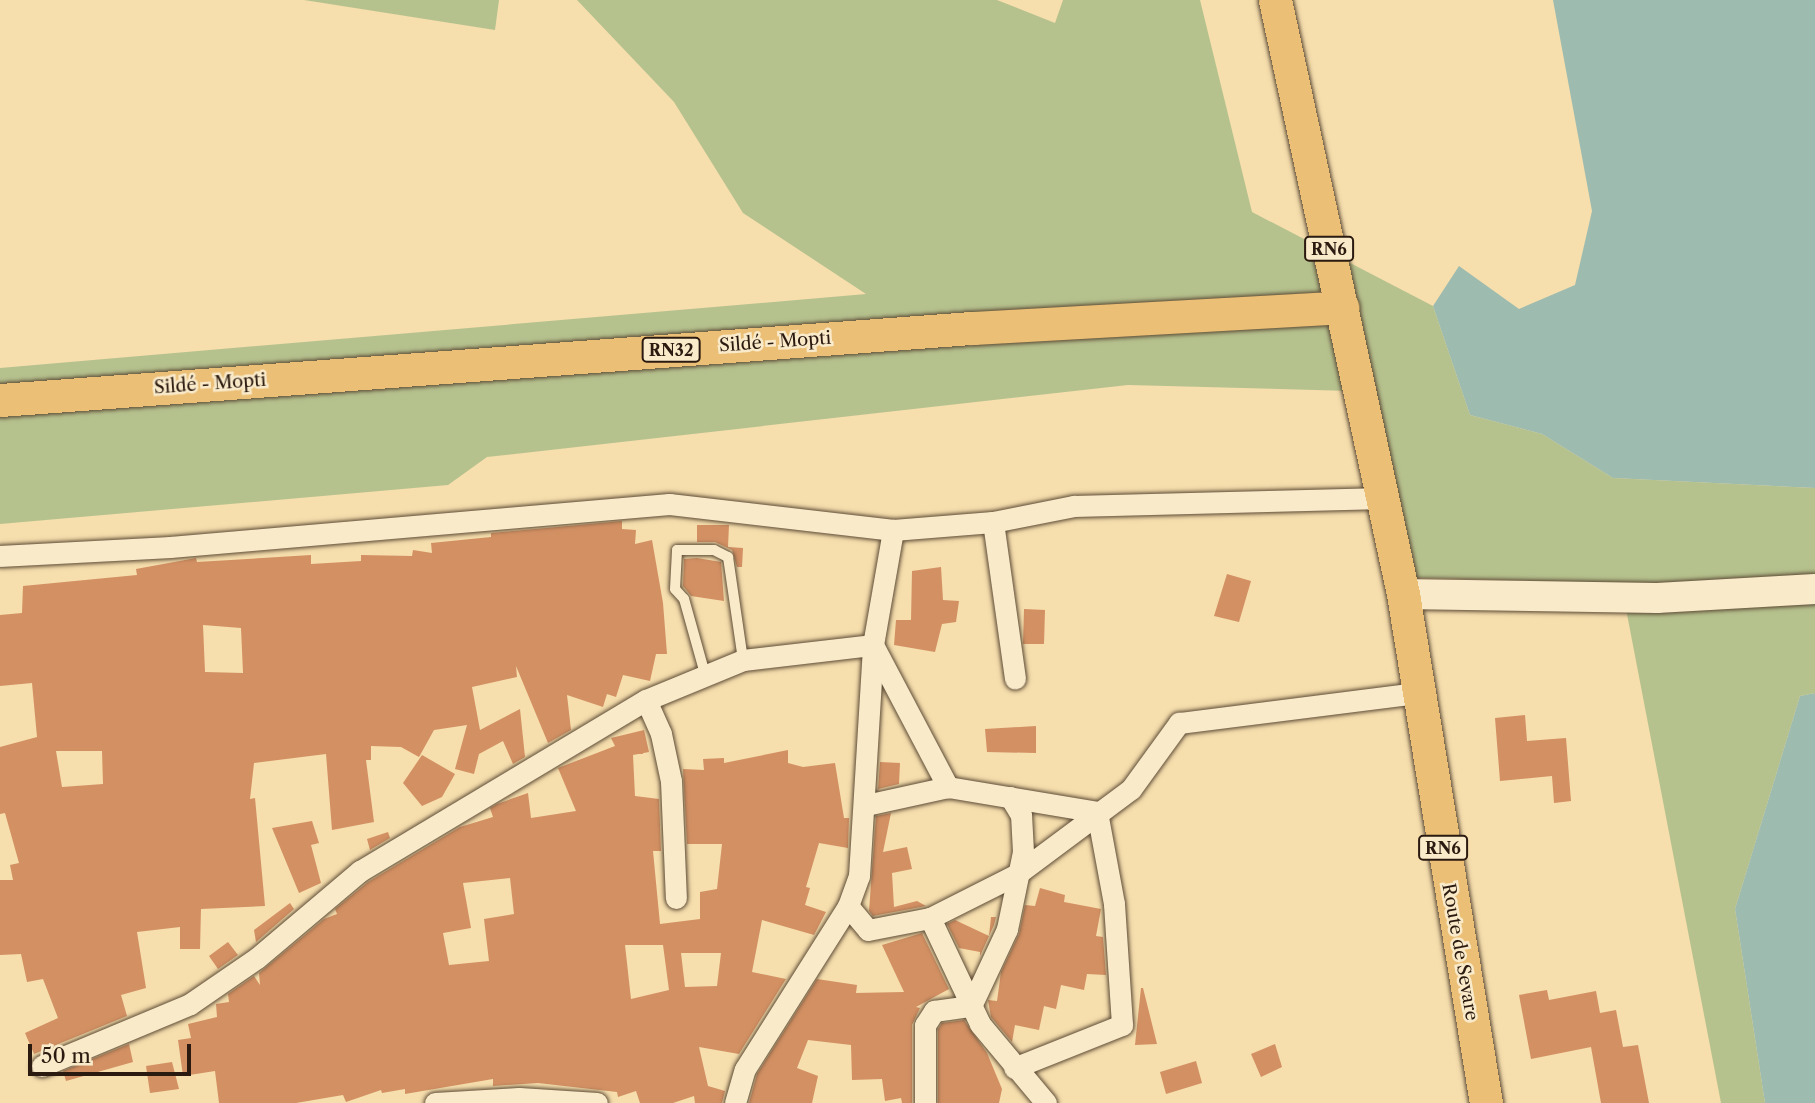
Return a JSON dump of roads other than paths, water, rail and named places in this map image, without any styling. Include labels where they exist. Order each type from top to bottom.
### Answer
[{"type":"main road","name":"RN6","points":[[1275,0],[1403,594]]},
{"type":"main road","name":"Sildé - Mopti","points":[[0,400],[972,328],[1342,307]]},
{"type":"main road","points":[[1403,594],[1657,598],[1815,589]]},
{"type":"main road","name":"Route de Sevare","points":[[1403,594],[1416,693],[1486,1103]]},
{"type":"street","points":[[0,556],[170,547],[669,504],[892,530],[993,522],[1074,506],[1383,498]]},
{"type":"street","points":[[993,522],[1015,678]]},
{"type":"street","points":[[735,1103],[745,1069],[848,906],[859,876],[866,805],[873,645],[892,530]]},
{"type":"street","points":[[42,1066],[190,1004],[257,958],[359,871],[646,700],[743,660],[873,645]]},
{"type":"street","points":[[873,645],[948,787]]},
{"type":"street","points":[[848,906],[868,930],[930,918],[1017,874],[1131,789],[1179,723],[1416,693]]},
{"type":"street","points":[[646,700],[661,734],[671,781],[676,898]]},
{"type":"street","points":[[866,805],[948,787],[1097,812]]},
{"type":"street","points":[[971,1006],[1007,929],[1023,829],[1021,815],[1010,797]]},
{"type":"street","points":[[1014,1068],[1122,1025],[1114,904],[1097,812]]},
{"type":"street","points":[[930,918],[971,1006],[1014,1068],[1046,1103]]},
{"type":"street","points":[[925,1103],[925,1025],[934,1011],[971,1006]]},
{"type":"street","points":[[436,1103],[519,1098],[597,1103]]},
{"type":"lane","points":[[705,674],[684,599],[675,589],[677,550],[714,550],[728,557],[743,660]]}]
